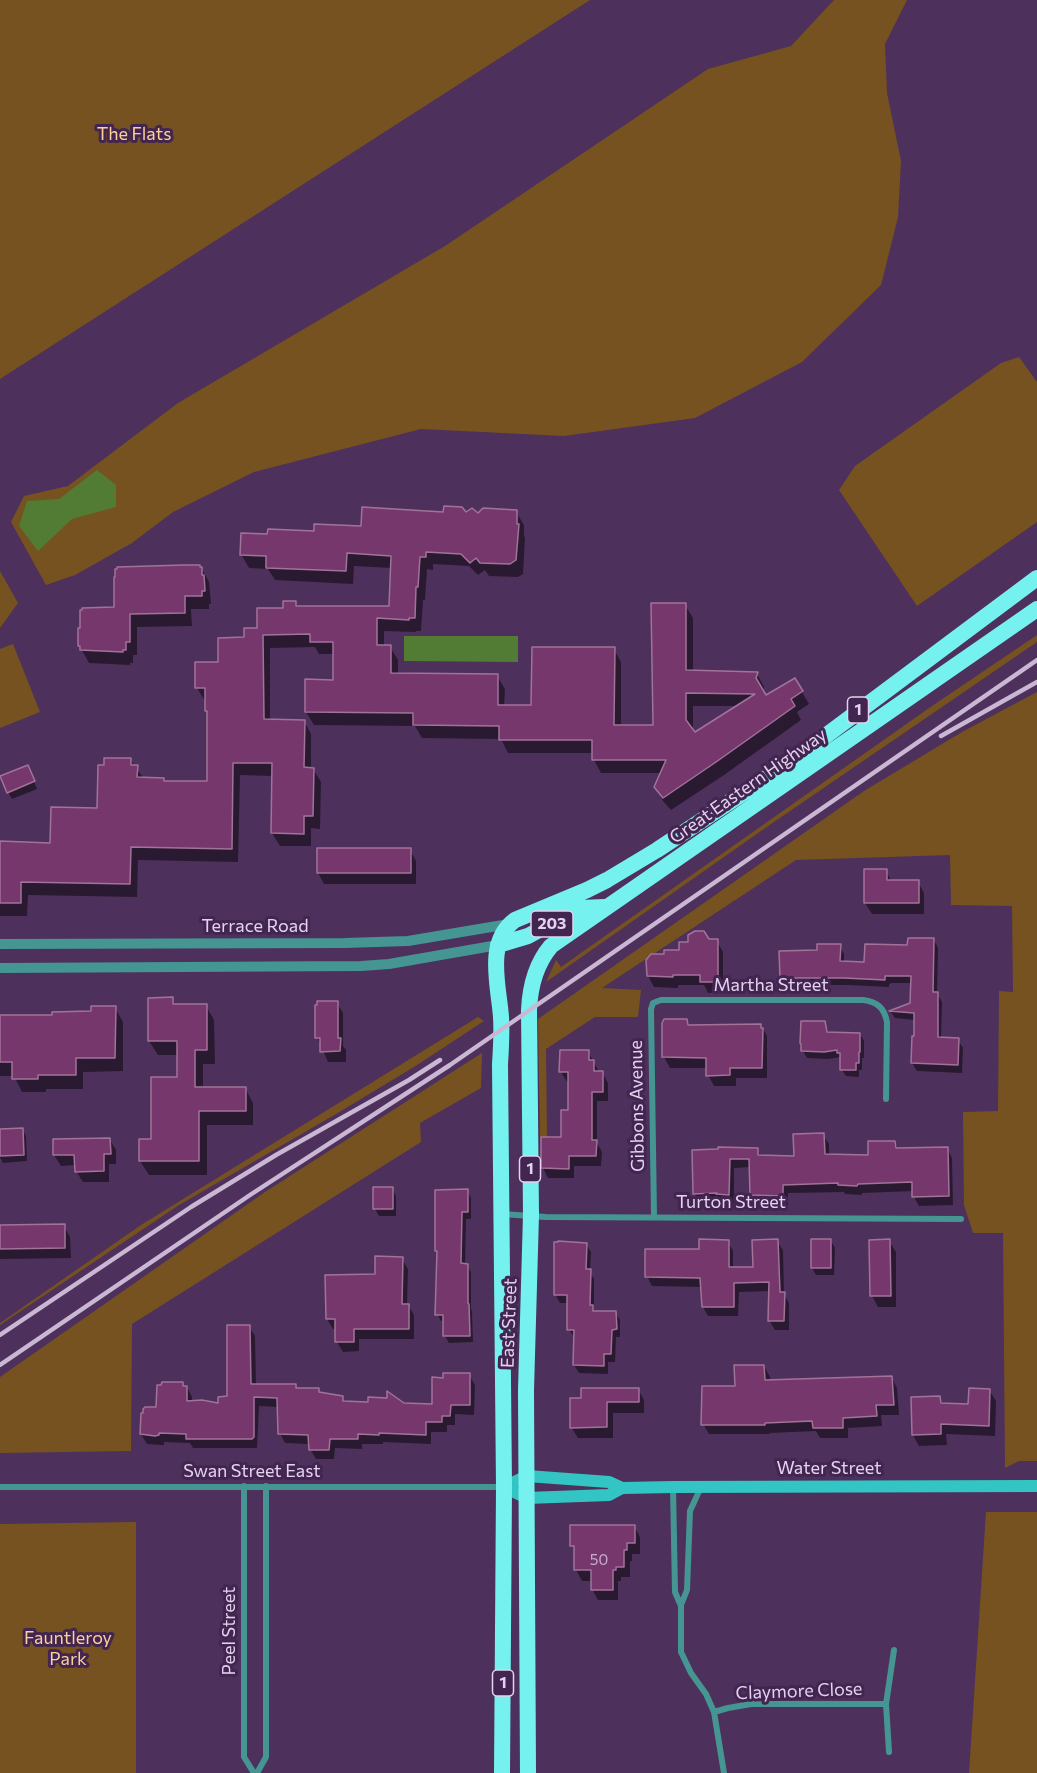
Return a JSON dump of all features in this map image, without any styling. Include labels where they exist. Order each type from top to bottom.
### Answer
[{"type":"highway","name":"Great Eastern Highway","points":[[509,924],[597,885],[657,850],[792,760],[1037,578]]},
{"type":"highway","name":"Great Eastern Highway","points":[[498,945],[528,936],[580,908],[606,907],[1037,609]]},
{"type":"highway","name":"East Street","points":[[528,1773],[526,1390],[531,1215],[529,1010],[531,982],[550,946],[606,907]]},
{"type":"highway","name":"East Street","points":[[502,1773],[504,1487],[500,1075],[502,1020],[496,966],[498,945],[509,924]]},
{"type":"main road","name":"Water Street","points":[[504,1487],[527,1476],[609,1482],[622,1488],[1037,1486]]},
{"type":"main road","name":"Water Street","points":[[504,1487],[527,1498],[609,1495],[622,1488]]},
{"type":"street","name":"Terrace Road","points":[[0,944],[408,941],[509,924]]},
{"type":"street","name":"203","points":[[0,968],[361,966],[389,964],[498,945]]},
{"type":"street","name":"Martha Street","points":[[661,1000],[863,1000],[873,1002],[885,1013],[887,1022],[886,1099]]},
{"type":"street","name":"Gibbons Avenue","points":[[654,1217],[651,1009],[653,1003],[661,1000]]},
{"type":"street","name":"Turton Street","points":[[502,1214],[961,1219]]},
{"type":"street","name":"Peel Street","points":[[244,1486],[244,1757],[255,1773],[266,1756],[266,1486]]},
{"type":"street","name":"Swan Street East","points":[[0,1487],[504,1487]]},
{"type":"street","points":[[673,1487],[675,1592],[681,1606]]},
{"type":"street","points":[[701,1487],[690,1512],[687,1590],[681,1606],[681,1652],[714,1712],[724,1773]]},
{"type":"street","name":"Claymore Close","points":[[889,1752],[886,1704],[894,1650]]},
{"type":"street","name":"Claymore Close","points":[[714,1712],[728,1707],[751,1704],[886,1704]]},
{"type":"green space","name":"The Flats","points":[[0,0],[590,0],[0,379]]},
{"type":"green space","points":[[834,0],[907,0],[885,44],[887,93],[901,161],[898,217],[881,285],[802,362],[695,418],[564,436],[421,429],[254,472],[173,512],[132,543],[75,575],[46,585],[11,522],[24,496],[68,486],[178,403],[445,246],[708,69],[791,46]]},
{"type":"green space","points":[[1019,357],[1037,382],[1037,522],[917,606],[839,490],[855,466],[1001,363]]},
{"type":"green space","points":[[0,571],[18,603],[0,628]]},
{"type":"green space","points":[[1037,635],[1037,642],[771,824],[546,982],[556,960],[561,967],[932,706]]},
{"type":"green space","points":[[13,644],[40,712],[0,728],[0,649]]},
{"type":"green space","points":[[1037,692],[1037,1461],[1019,1461],[1005,1468],[1003,1233],[973,1233],[964,1205],[963,1112],[998,1111],[999,991],[1013,992],[1012,906],[951,905],[950,855],[796,860],[602,988],[641,990],[638,1017],[595,1017],[546,1049],[547,1137],[540,1137],[538,1019],[864,791],[962,732]]},
{"type":"green space","points":[[478,1017],[484,1021],[414,1067],[179,1205],[0,1325],[141,1225]]},
{"type":"green space","points":[[482,1053],[481,1088],[420,1123],[421,1142],[132,1324],[131,1451],[0,1453],[0,1377],[265,1192]]},
{"type":"green space","points":[[986,1512],[1037,1512],[1037,1773],[969,1773]]},
{"type":"green space","name":"Fauntleroy Park","points":[[136,1522],[136,1773],[0,1773],[0,1524]]},
{"type":"shaded area","points":[[97,470],[116,485],[116,507],[72,519],[38,551],[19,526],[27,501],[59,499]]},
{"type":"shaded area","points":[[404,636],[518,636],[518,662],[404,661]]},
{"type":"building","points":[[444,506],[462,507],[466,512],[472,508],[478,513],[483,508],[517,510],[517,524],[519,524],[516,560],[510,564],[480,563],[476,558],[470,563],[461,554],[426,552],[426,557],[420,557],[415,618],[409,618],[409,620],[377,618],[377,645],[391,645],[391,673],[498,674],[498,705],[531,705],[532,647],[615,647],[614,725],[653,725],[651,603],[686,603],[686,670],[758,672],[756,678],[766,695],[795,678],[803,691],[791,699],[795,706],[663,798],[654,787],[666,760],[592,760],[592,740],[499,740],[499,726],[413,725],[413,713],[305,712],[305,679],[333,680],[333,642],[310,642],[310,634],[263,635],[264,719],[305,720],[304,767],[314,768],[313,816],[304,816],[304,834],[271,833],[272,763],[233,763],[232,849],[131,847],[130,884],[21,882],[21,903],[0,903],[0,841],[50,843],[51,807],[97,808],[98,765],[104,765],[104,758],[131,758],[131,765],[138,765],[137,777],[164,778],[164,781],[207,781],[205,688],[195,688],[195,662],[218,662],[218,638],[244,637],[244,628],[257,628],[257,608],[283,608],[283,601],[296,601],[296,606],[389,606],[391,556],[347,553],[346,571],[266,568],[266,556],[240,555],[241,533],[267,534],[268,529],[314,531],[314,524],[361,526],[362,507],[443,512]],"holes":[[[686,693],[755,694],[695,732],[686,720]]]},
{"type":"building","points":[[200,565],[202,575],[204,575],[205,591],[202,591],[202,596],[185,596],[185,613],[130,614],[130,642],[126,642],[126,650],[123,652],[80,650],[78,628],[80,628],[80,610],[82,608],[114,607],[114,577],[117,567]]},
{"type":"building","points":[[28,765],[35,781],[7,793],[0,776]]},
{"type":"building","points":[[317,848],[411,848],[411,873],[317,873]]},
{"type":"building","points":[[864,869],[887,869],[887,880],[919,880],[919,903],[864,903]]},
{"type":"building","points":[[695,931],[704,931],[709,939],[718,939],[718,982],[700,982],[700,975],[647,976],[646,960],[651,954],[664,954],[664,950],[679,950],[679,942],[688,942],[688,935]]},
{"type":"building","points":[[908,938],[934,938],[933,992],[938,992],[938,1037],[959,1038],[958,1065],[911,1063],[914,1013],[889,1011],[910,1003],[911,976],[885,976],[885,980],[780,978],[779,951],[817,950],[817,944],[841,944],[840,961],[864,962],[865,944],[907,945]]},
{"type":"building","points":[[173,997],[173,1004],[207,1004],[207,1050],[195,1050],[195,1087],[246,1087],[246,1111],[199,1111],[199,1161],[139,1161],[139,1139],[151,1139],[151,1077],[177,1077],[177,1041],[148,1041],[148,998]]},
{"type":"building","points":[[317,1001],[338,1001],[340,1051],[320,1052],[320,1038],[315,1038]]},
{"type":"building","points":[[91,1006],[116,1006],[115,1058],[76,1058],[76,1075],[38,1075],[38,1079],[12,1079],[12,1062],[0,1062],[0,1015],[52,1015],[52,1012],[91,1011]]},
{"type":"building","points":[[664,1019],[687,1019],[688,1025],[761,1024],[763,1028],[762,1068],[730,1068],[730,1075],[706,1076],[706,1058],[662,1057]]},
{"type":"building","points":[[801,1021],[825,1021],[827,1032],[860,1033],[859,1063],[856,1063],[856,1070],[840,1070],[840,1053],[837,1053],[837,1050],[801,1051]]},
{"type":"building","points":[[560,1050],[589,1050],[589,1060],[594,1060],[594,1071],[603,1071],[603,1092],[592,1092],[592,1140],[597,1140],[596,1156],[569,1156],[569,1169],[541,1168],[541,1137],[561,1137],[561,1110],[568,1110],[568,1072],[559,1072]]},
{"type":"building","points":[[23,1128],[24,1155],[0,1156],[0,1129]]},
{"type":"building","points":[[824,1133],[825,1154],[868,1155],[868,1141],[895,1141],[896,1148],[948,1147],[949,1196],[912,1197],[912,1182],[858,1184],[857,1186],[838,1185],[838,1183],[783,1185],[783,1196],[750,1195],[749,1159],[730,1159],[729,1195],[693,1194],[692,1150],[718,1149],[718,1147],[758,1148],[758,1155],[794,1156],[793,1134]]},
{"type":"building","points":[[110,1138],[111,1154],[104,1154],[104,1171],[75,1172],[74,1155],[53,1155],[53,1139]]},
{"type":"building","points":[[373,1187],[393,1187],[393,1209],[373,1209]]},
{"type":"building","points":[[468,1189],[468,1212],[462,1212],[461,1263],[468,1264],[470,1336],[443,1336],[443,1315],[435,1315],[437,1251],[435,1251],[435,1190]]},
{"type":"building","points":[[65,1224],[65,1248],[0,1249],[0,1225]]},
{"type":"building","points":[[699,1239],[729,1240],[729,1267],[753,1267],[752,1240],[778,1239],[780,1292],[785,1292],[784,1321],[768,1321],[769,1282],[734,1283],[734,1307],[702,1307],[700,1278],[645,1277],[645,1249],[699,1249]]},
{"type":"building","points":[[811,1239],[831,1239],[831,1268],[811,1268]]},
{"type":"building","points":[[890,1239],[891,1296],[870,1296],[869,1240]]},
{"type":"building","points":[[554,1242],[587,1243],[586,1269],[591,1269],[590,1305],[593,1305],[593,1311],[616,1311],[617,1329],[612,1330],[611,1354],[604,1354],[604,1366],[573,1365],[574,1330],[567,1330],[567,1295],[554,1295]]},
{"type":"building","points":[[375,1256],[403,1257],[402,1304],[409,1304],[409,1329],[354,1329],[354,1342],[335,1342],[335,1319],[326,1319],[325,1275],[375,1274]]},
{"type":"building","points":[[227,1325],[250,1325],[251,1384],[296,1384],[296,1388],[319,1388],[319,1392],[343,1396],[343,1401],[368,1402],[368,1397],[387,1398],[387,1391],[404,1403],[432,1404],[432,1377],[443,1378],[443,1373],[470,1373],[470,1405],[451,1405],[450,1416],[442,1416],[442,1422],[426,1422],[426,1435],[358,1434],[358,1439],[330,1439],[329,1450],[309,1450],[308,1435],[278,1434],[277,1398],[254,1397],[254,1437],[252,1439],[186,1439],[186,1434],[159,1433],[155,1436],[140,1434],[141,1413],[145,1407],[156,1407],[157,1385],[161,1385],[162,1382],[183,1382],[183,1386],[187,1386],[187,1401],[202,1400],[218,1403],[218,1397],[227,1396]]},
{"type":"building","points":[[734,1365],[764,1365],[765,1380],[892,1376],[894,1405],[876,1405],[877,1416],[843,1418],[843,1428],[813,1428],[812,1421],[765,1423],[765,1425],[701,1425],[702,1386],[735,1386]]},
{"type":"building","points":[[581,1388],[639,1388],[639,1402],[607,1402],[607,1427],[570,1428],[570,1398],[581,1398]]},
{"type":"building","points":[[969,1388],[990,1389],[989,1426],[941,1424],[941,1434],[912,1435],[911,1397],[940,1396],[941,1403],[968,1404]]},
{"type":"building","points":[[570,1525],[635,1525],[635,1543],[627,1543],[627,1550],[624,1550],[624,1567],[616,1567],[616,1570],[613,1570],[613,1590],[591,1590],[591,1570],[574,1570],[574,1546],[570,1546]]},
{"type":"railway","points":[[0,1365],[250,1195],[450,1065],[1037,660]]},
{"type":"railway","points":[[941,736],[1037,682]]},
{"type":"railway","points":[[0,1335],[191,1207],[440,1060]]}]
